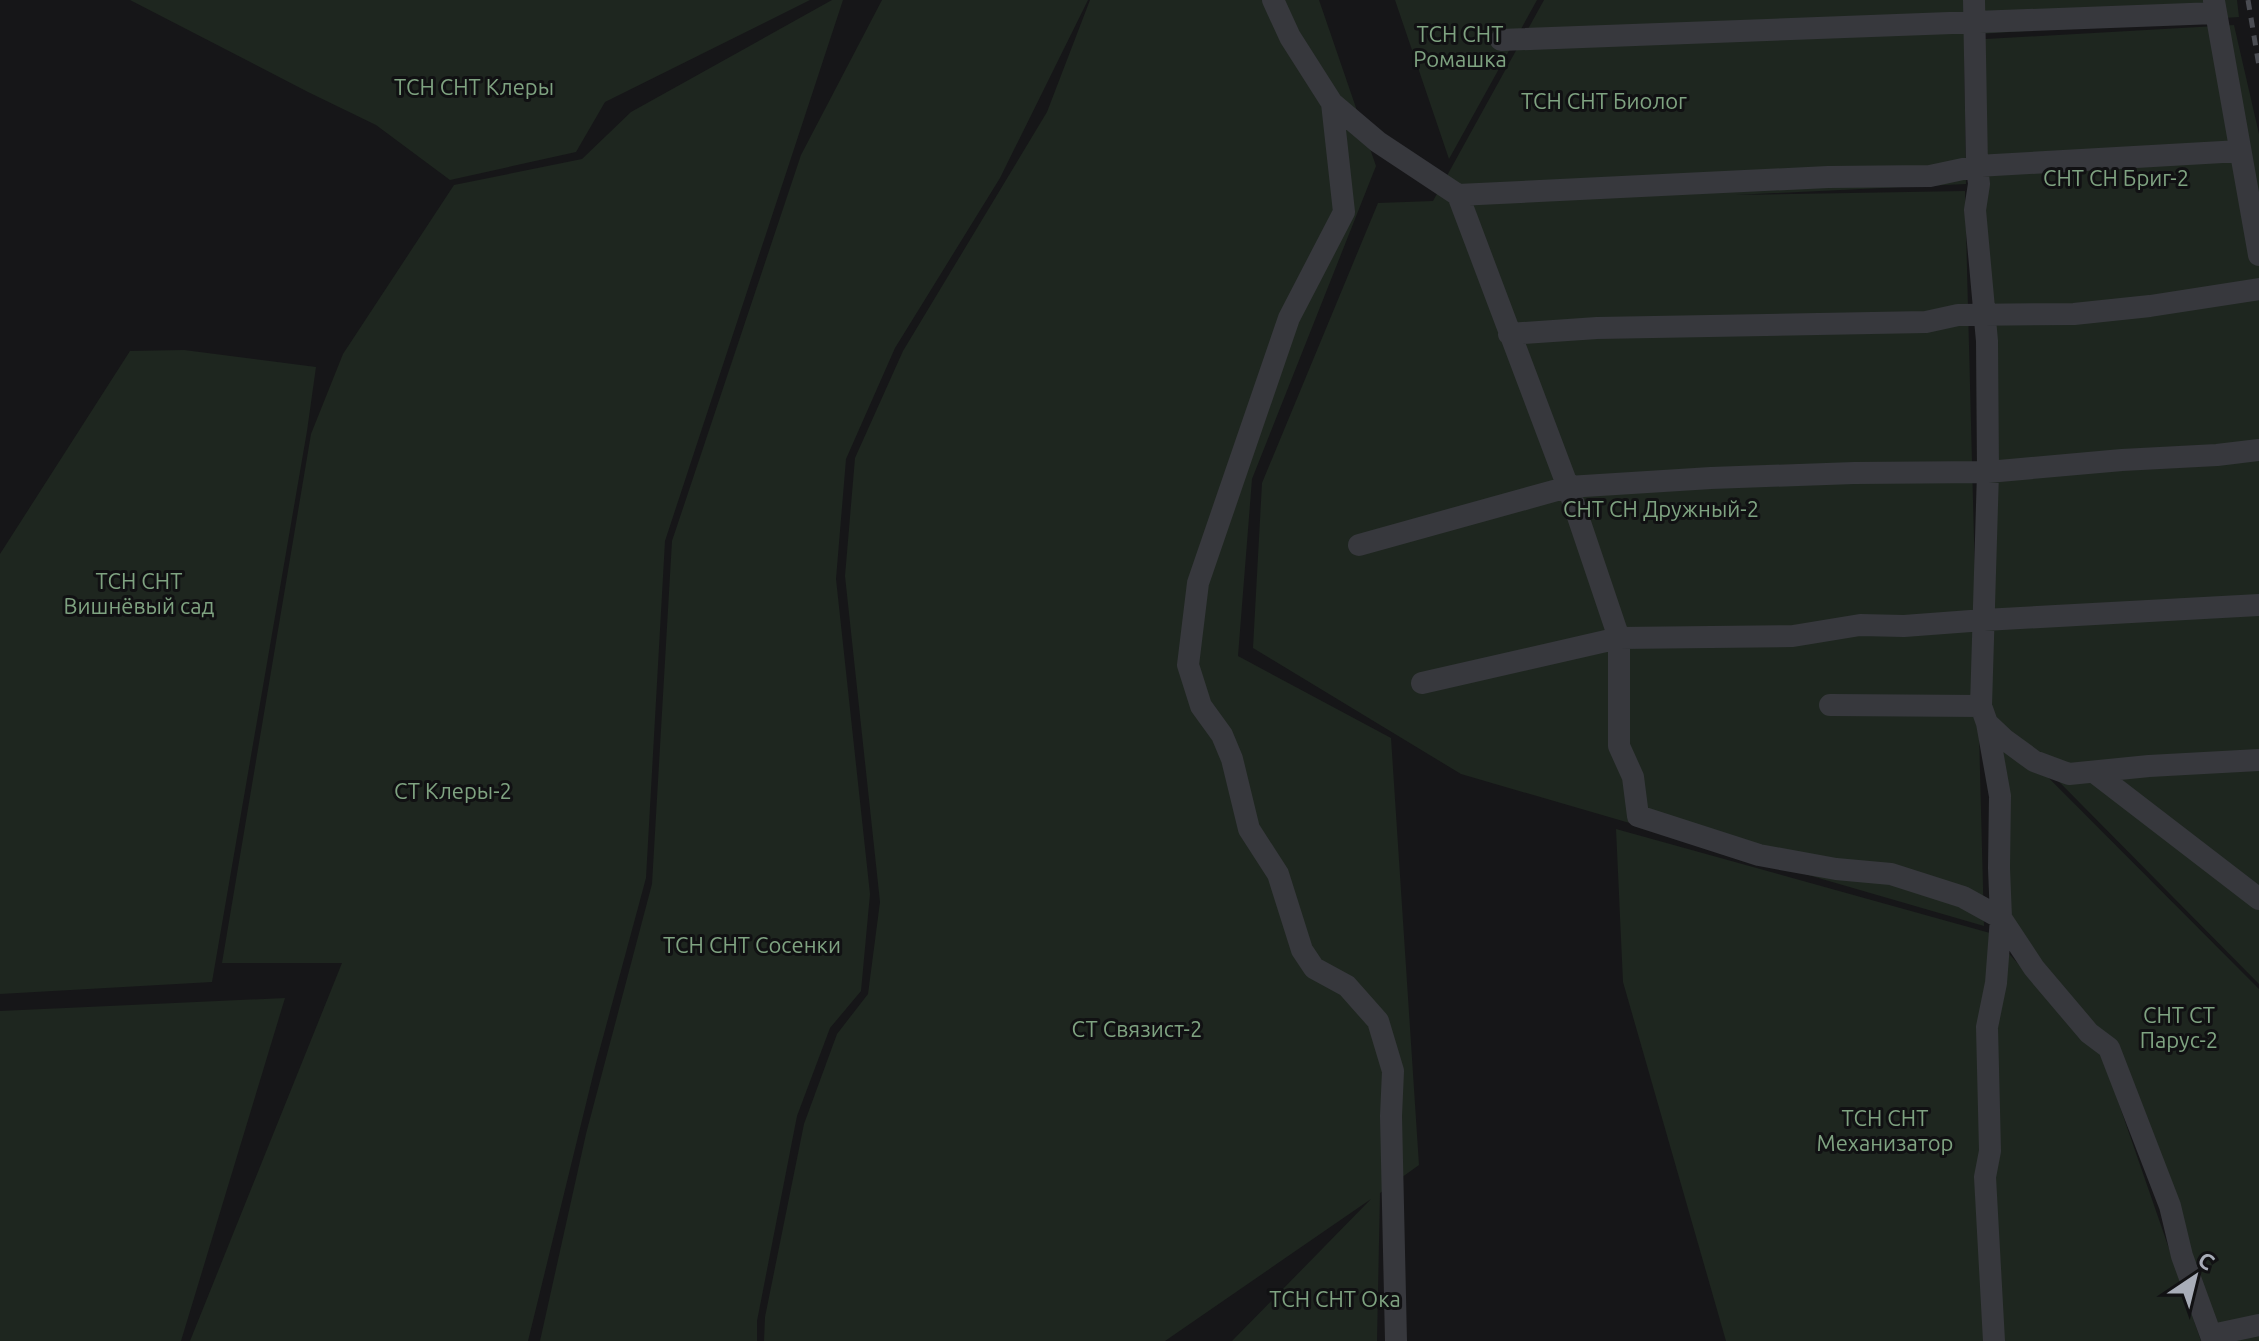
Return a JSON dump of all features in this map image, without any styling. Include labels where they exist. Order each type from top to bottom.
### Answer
[{"type":"street","points":[[1273,0],[1290,37],[1332,103],[1378,142],[1458,195],[1568,487],[1619,638],[1619,746],[1633,777],[1638,816],[1759,855],[1836,869],[1891,874],[1963,897],[2001,918],[2034,968],[2089,1033],[2109,1048],[2170,1206],[2182,1256],[2212,1338],[2259,1325]]},
{"type":"street","points":[[1501,40],[1974,11],[2214,6],[2259,255]]},
{"type":"street","points":[[1974,11],[1979,184],[1975,210],[1987,341],[1984,714],[2000,796],[2001,918],[1996,983],[1987,1027],[1990,1151],[1985,1177],[1994,1341]]},
{"type":"street","points":[[1332,103],[1344,212],[1289,318],[1198,583],[1188,665],[1201,706],[1222,735],[1232,759],[1249,829],[1278,874],[1302,950],[1314,968],[1347,986],[1378,1021],[1393,1071],[1391,1116],[1396,1341]]},
{"type":"street","points":[[1458,195],[1812,177],[1930,176],[1977,166],[2240,151]]},
{"type":"street","points":[[1509,334],[1597,328],[1926,322],[1958,315],[2074,314],[2259,289]]},
{"type":"street","points":[[1359,545],[1568,487],[1759,476],[1988,472],[2259,450]]},
{"type":"street","points":[[1422,683],[1619,638],[1793,636],[1860,625],[1904,626],[2259,605]]},
{"type":"street","points":[[1830,705],[1984,714],[2004,739],[2034,761],[2069,774],[2259,760]]},
{"type":"street","points":[[2094,772],[2259,899]]},
{"type":"street","points":[[1963,897],[1999,868]]},
{"type":"green space","name":"ТСН СНТ Клеры","points":[[130,0],[810,0],[605,102],[576,152],[450,180],[376,125]]},
{"type":"green space","name":"СТ Клеры-2","points":[[832,0],[843,0],[665,541],[646,878],[595,1067],[528,1341],[190,1341],[342,963],[222,963],[311,434],[343,354],[454,185],[582,159],[631,112]]},
{"type":"green space","name":"ТСН СНТ Сосенки","points":[[882,0],[1088,0],[1000,178],[895,348],[846,459],[836,579],[870,894],[861,991],[830,1028],[797,1116],[757,1321],[757,1341],[540,1341],[586,1134],[652,884],[672,541],[801,155]]},
{"type":"green space","name":"СТ Связист-2","points":[[1090,0],[1319,0],[1376,166],[1252,479],[1238,656],[1391,738],[1419,1165],[1380,1193],[1377,1341],[1232,1341],[1371,1199],[1165,1341],[764,1341],[765,1317],[804,1124],[837,1034],[868,994],[880,902],[845,576],[855,458],[903,351],[1047,112]]},
{"type":"green space","name":"ТСН СНТ Ромашка","points":[[1395,0],[1537,0],[1449,159]]},
{"type":"green space","name":"СНТ СН Дружный-2","points":[[1544,0],[2237,0],[2239,17],[1964,35],[1966,184],[1735,195],[1965,191],[1984,926],[1461,774],[1253,648],[1262,483],[1378,203],[1433,201]]},
{"type":"green space","name":"СНТ СН Бриг-2","points":[[2234,25],[2259,134],[2259,984],[1988,710],[1968,40]]},
{"type":"green space","name":"ТСН СНТ Вишнёвый сад","points":[[184,350],[316,367],[212,982],[0,994],[0,554],[130,351]]},
{"type":"green space","name":"СНТ СТ Парус-2","points":[[1993,722],[2259,989],[2259,1341],[2208,1341],[2104,1053],[1993,927]]},
{"type":"green space","name":"ТСН СНТ Механизатор","points":[[1616,829],[1990,933],[2102,1055],[2201,1341],[1726,1341],[1623,982]]},
{"type":"green space","points":[[285,998],[181,1341],[0,1341],[0,1011]]},
{"type":"railway","points":[[2248,0],[2259,66]]},
{"type":"park label","name":"ТСН СНТ Биолог","points":[[1604,100]]},
{"type":"park label","name":"ТСН СНТ Ока","points":[[1335,1298]]}]
